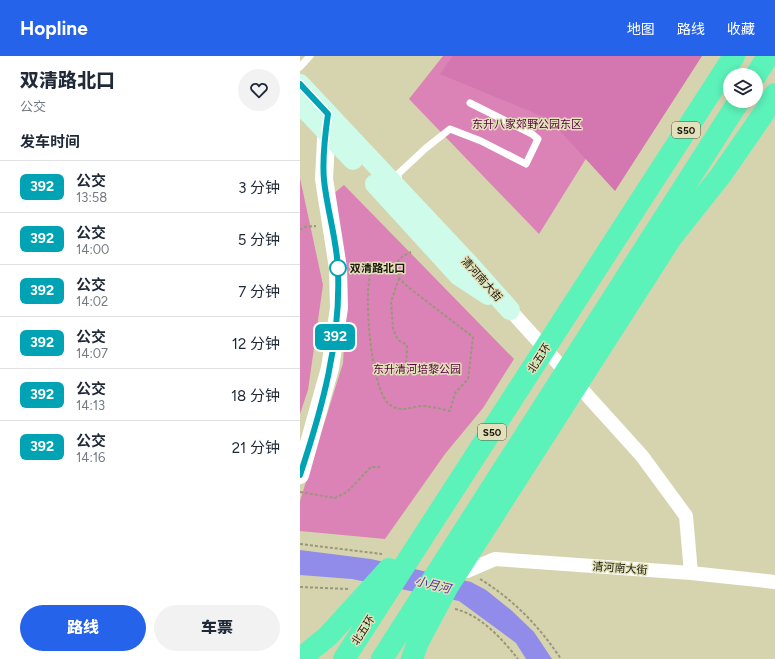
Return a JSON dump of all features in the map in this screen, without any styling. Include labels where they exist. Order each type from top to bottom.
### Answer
[{"type":"highway","name":"北五环","points":[[344,659],[734,56]]},
{"type":"highway","points":[[760,68],[768,56]]},
{"type":"highway","points":[[412,659],[418,642],[448,586],[670,238],[721,175],[766,110],[775,94]]},
{"type":"highway","name":"S50","points":[[382,659],[734,108]]},
{"type":"highway","points":[[300,659],[328,636],[446,502]]},
{"type":"main road","points":[[300,84],[327,123]]},
{"type":"main road","points":[[300,104],[327,123]]},
{"type":"main road","name":"清河南大街","points":[[327,123],[400,191],[510,310]]},
{"type":"main road","name":"清河南大街","points":[[327,123],[459,276],[510,310]]},
{"type":"street","points":[[300,475],[330,368],[339,308],[338,268],[324,180],[327,123]]},
{"type":"street","points":[[510,310],[642,456],[686,516],[690,573]]},
{"type":"street","name":"清河南大街","points":[[467,571],[495,559],[690,573],[775,582]]},
{"type":"lane","points":[[300,67],[310,56]]},
{"type":"lane","points":[[400,191],[398,174],[426,148],[450,129],[481,141],[526,164],[538,139],[532,134],[470,103]]},
{"type":"path","points":[[395,264],[399,278],[408,287],[473,337],[468,379],[454,393],[450,411],[424,406],[406,410],[401,409],[388,403],[379,389],[369,342],[369,294],[371,272],[376,264],[395,264],[403,256],[411,252]]},
{"type":"path","points":[[399,278],[391,302],[393,329],[398,340],[407,345],[406,371]]},
{"type":"path","points":[[300,492],[335,498],[347,492],[371,467],[380,467]]},
{"type":"green space","name":"东升八家郊野公园东区","points":[[443,56],[650,56],[539,234],[409,99]]},
{"type":"green space","points":[[300,178],[323,285],[308,390],[300,414]]},
{"type":"green space","name":"东升清河培黎公园","points":[[344,185],[514,359],[483,408],[445,454],[385,539],[300,531],[300,501],[343,363],[347,298],[332,195]]},
{"type":"shaded area","points":[[453,56],[702,56],[615,191],[549,119],[440,74]]},
{"type":"water","name":"小月河","points":[[300,550],[371,559],[471,582],[486,590],[511,610],[534,632],[552,659],[526,659],[516,643],[459,601],[352,579],[300,575]]},
{"type":"bus line","name":"392","points":[[300,84],[328,114],[324,180],[338,268],[339,308],[330,368],[310,444],[300,475]]},
{"type":"place","name":"双清路北口","points":[[338,268]]}]
